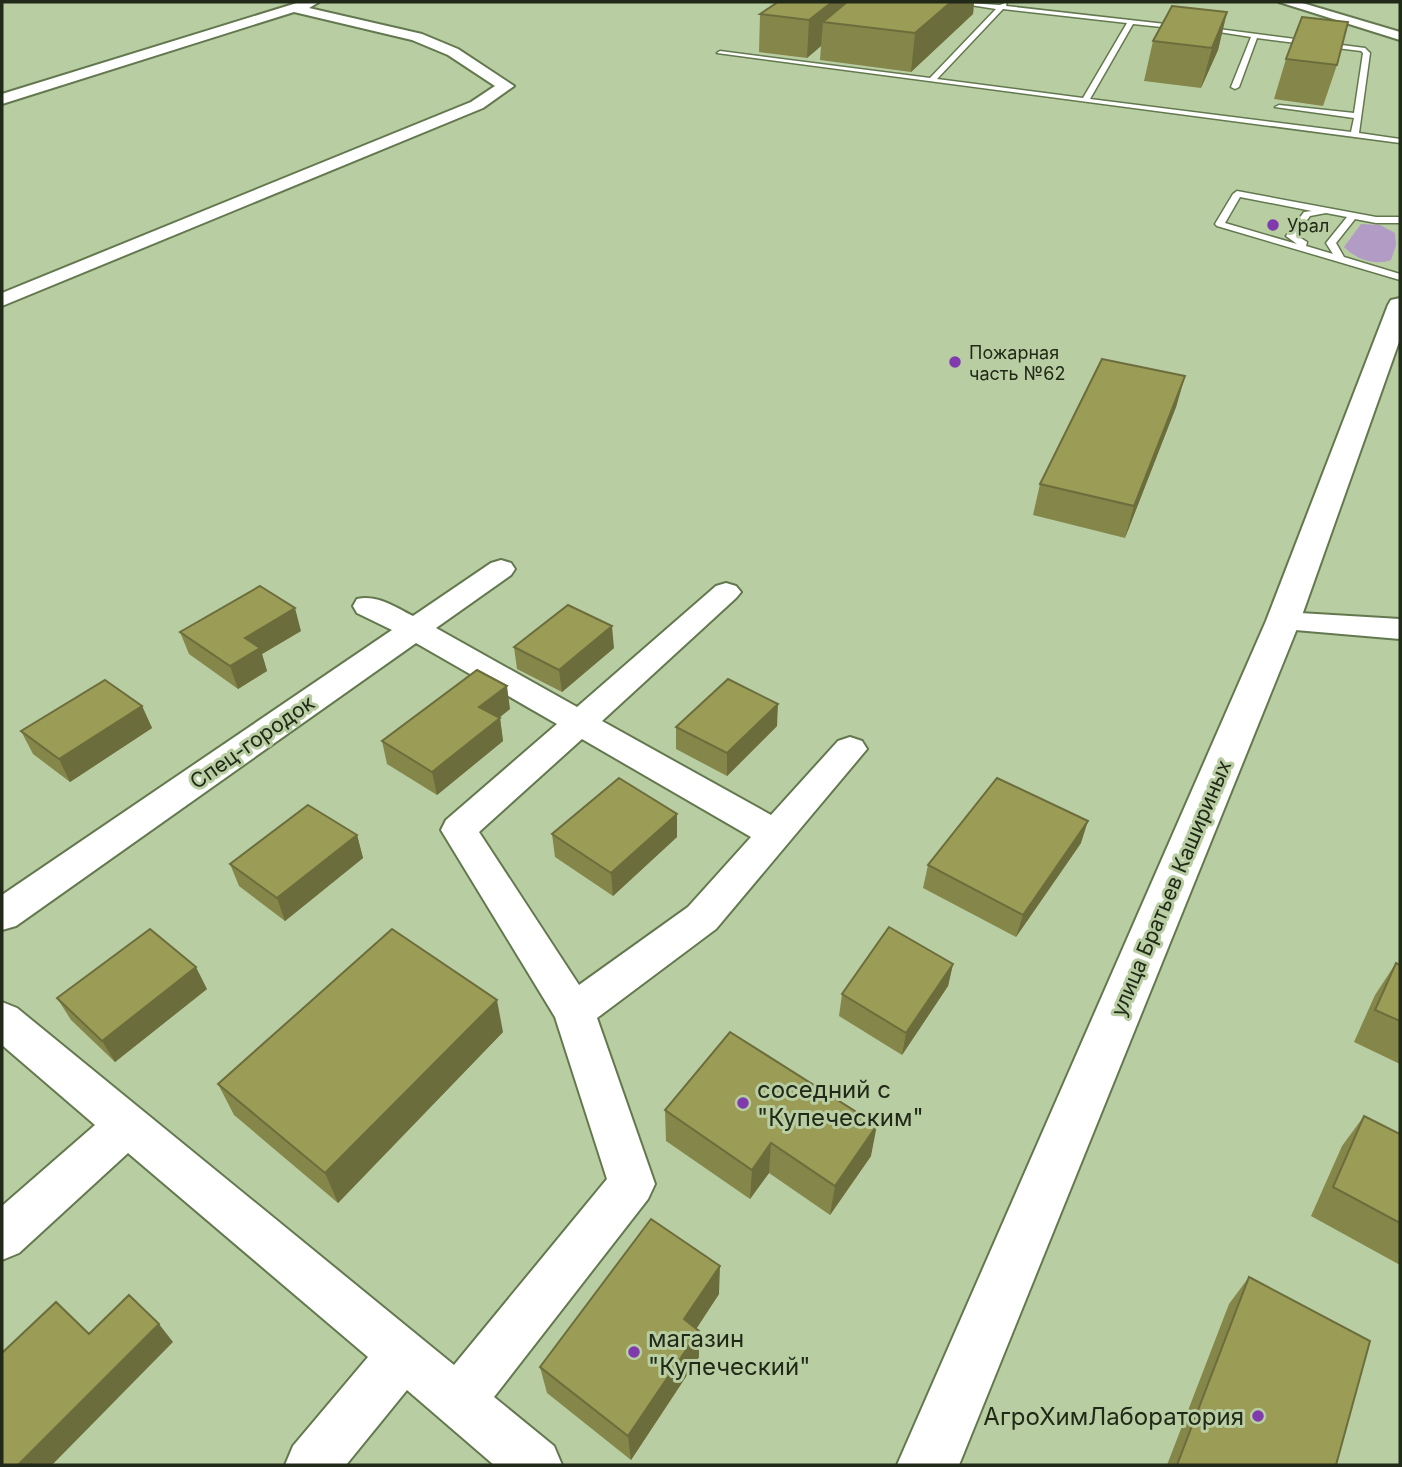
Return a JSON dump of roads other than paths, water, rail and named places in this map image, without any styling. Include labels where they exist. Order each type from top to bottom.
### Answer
[{"type":"main road","name":"улица Братьев Кашириных","points":[[928,1465],[1283,621],[1400,305]]},
{"type":"street","points":[[4,97],[314,2]]},
{"type":"street","points":[[1286,2],[1400,36]]},
{"type":"street","points":[[2,300],[477,105],[506,86],[453,52],[417,37],[294,8]]},
{"type":"street","name":"Спец-городок","points":[[2,915],[501,569]]},
{"type":"street","points":[[458,1401],[632,1184],[574,1012],[459,830],[726,592]]},
{"type":"street","points":[[368,606],[415,629],[776,835]]},
{"type":"street","points":[[1283,621],[1400,629]]},
{"type":"street","points":[[574,1012],[702,918],[850,749]]},
{"type":"street","points":[[2,1020],[535,1465]]},
{"type":"street","points":[[2,1237],[127,1125]]},
{"type":"street","points":[[312,1465],[403,1355]]},
{"type":"lane","points":[[954,2],[1004,4],[1186,27]]},
{"type":"lane","points":[[932,80],[1004,4]]},
{"type":"lane","points":[[1085,100],[1131,21]]},
{"type":"lane","points":[[1200,29],[1354,46],[1367,53],[1356,135]]},
{"type":"lane","points":[[1235,86],[1255,35]]},
{"type":"lane","points":[[1308,54],[1314,41]]},
{"type":"lane","points":[[720,53],[1400,141]]},
{"type":"lane","points":[[808,64],[818,55]]},
{"type":"lane","points":[[1279,107],[1358,116]]},
{"type":"lane","points":[[1400,220],[1376,220],[1237,194],[1220,224],[1400,276]]},
{"type":"lane","points":[[1314,250],[1291,236],[1307,214],[1328,211]]},
{"type":"lane","points":[[1339,257],[1331,243],[1353,216]]},
{"type":"place","name":"Урал","points":[[1273,225]]},
{"type":"place","name":"Пожарная часть №62","points":[[955,362]]},
{"type":"place","name":"соседний с \"Купеческим\"","points":[[743,1103]]},
{"type":"place","name":"магазин \"Купеческий\"","points":[[634,1352]]},
{"type":"place","name":"АгроХимЛаборатория","points":[[1258,1416]]}]
